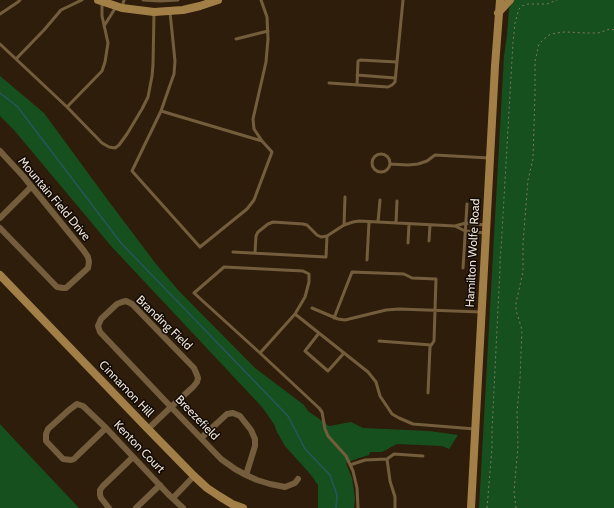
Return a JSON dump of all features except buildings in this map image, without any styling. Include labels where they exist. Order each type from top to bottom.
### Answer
[{"type":"street","points":[[100,1],[121,5],[134,10],[170,12],[200,6],[218,0]]},
{"type":"street","name":"Hamilton Wolfe Road","points":[[472,508],[490,158],[500,0]]},
{"type":"street","points":[[498,13],[510,0]]},
{"type":"street","name":"Mountain Field Drive","points":[[0,151],[88,256],[88,268],[66,288],[60,288],[54,285],[0,228]]},
{"type":"street","points":[[0,218],[31,187]]},
{"type":"street","name":"Cinnamon Hill","points":[[0,275],[194,476],[207,488],[232,504],[242,508]]},
{"type":"street","name":"Branding Field","points":[[99,329],[98,326],[101,319],[117,304],[126,301],[130,303],[194,368],[198,378],[197,382],[171,407]]},
{"type":"street","name":"Breezefield","points":[[99,329],[100,332],[221,459],[235,469],[257,480],[270,484],[285,487],[295,484],[298,479]]},
{"type":"street","name":"Kenton Court","points":[[106,428],[74,459],[71,460],[63,459],[46,440],[48,429],[77,404],[83,406],[106,428],[183,508]]},
{"type":"street","points":[[148,429],[171,407]]},
{"type":"street","points":[[201,438],[227,414],[235,413],[240,416],[252,430],[255,439],[246,474]]},
{"type":"street","points":[[108,507],[101,498],[100,490],[133,457]]},
{"type":"street","points":[[173,498],[194,476]]},
{"type":"street","points":[[136,508],[160,485]]},
{"type":"lane","points":[[0,14],[20,0]]},
{"type":"lane","points":[[16,59],[61,10],[82,0]]},
{"type":"lane","points":[[143,0],[178,0]]},
{"type":"lane","points":[[170,12],[174,74],[161,111],[132,170],[200,247],[247,209],[254,200],[272,152],[254,129],[253,119],[266,62],[268,39],[267,18],[261,0]]},
{"type":"lane","points":[[329,83],[388,87],[395,82],[403,0]]},
{"type":"lane","points":[[67,107],[102,71],[105,62],[108,43],[100,1]]},
{"type":"lane","points":[[104,26],[121,5]]},
{"type":"lane","points":[[0,44],[67,107],[102,143],[109,147],[115,148],[119,145],[148,97],[153,65],[154,12]]},
{"type":"lane","points":[[236,39],[268,31]]},
{"type":"lane","points":[[357,85],[358,61],[397,62]]},
{"type":"lane","points":[[357,75],[395,78]]},
{"type":"lane","points":[[161,111],[262,141]]},
{"type":"lane","points":[[382,154],[387,156],[390,164],[387,170],[381,172],[375,170],[372,161],[376,156],[382,154]]},
{"type":"lane","points":[[390,164],[418,164],[427,161],[435,155],[490,158]]},
{"type":"lane","points":[[344,225],[345,197]]},
{"type":"lane","points":[[378,222],[380,200]]},
{"type":"lane","points":[[396,223],[397,201]]},
{"type":"lane","points":[[463,268],[467,204]]},
{"type":"lane","points":[[255,253],[256,236],[258,232],[273,222],[307,225],[321,237],[327,236],[344,225],[352,222],[455,226],[466,223],[487,229]]},
{"type":"lane","points":[[367,260],[369,222]]},
{"type":"lane","points":[[408,243],[409,224]]},
{"type":"lane","points":[[429,241],[430,225]]},
{"type":"lane","points":[[455,226],[465,231],[487,229]]},
{"type":"lane","points":[[233,252],[326,257],[327,236]]},
{"type":"lane","points":[[260,353],[295,314],[305,297],[310,282],[309,274],[302,271],[224,267],[194,293],[319,408],[322,412],[328,436],[342,451],[350,465],[357,488],[358,508]]},
{"type":"lane","points":[[334,318],[352,272],[404,274],[412,278],[436,279],[434,341],[430,347],[428,394]]},
{"type":"lane","points":[[312,308],[334,318],[344,320],[386,310],[399,309],[482,312]]},
{"type":"lane","points":[[295,314],[368,372],[376,382],[380,396],[392,414],[413,424],[476,429]]},
{"type":"lane","points":[[319,333],[305,351],[328,371],[344,353]]},
{"type":"lane","points":[[379,341],[431,345]]},
{"type":"lane","points":[[350,465],[366,460],[387,459],[394,454],[423,456]]},
{"type":"lane","points":[[387,459],[395,508]]},
{"type":"path","points":[[487,508],[492,448],[500,259],[513,42],[517,13],[522,6],[532,3],[547,4],[557,0]]},
{"type":"path","points":[[516,508],[514,492],[518,446],[517,412],[522,330],[516,310],[516,303],[523,272],[523,243],[528,180],[533,159],[535,61],[540,44],[549,35],[561,33],[598,33],[610,29],[614,30]]},
{"type":"green space","points":[[514,0],[614,0],[614,508],[479,508],[504,56],[509,9]]},
{"type":"green space","points":[[0,76],[44,113],[156,264],[178,290],[255,368],[329,426],[351,422],[363,428],[429,431],[458,435],[449,449],[442,446],[397,444],[382,452],[370,452],[369,455],[346,463],[352,478],[355,498],[354,508],[318,508],[318,485],[285,446],[274,424],[262,407],[111,246],[14,130],[0,116]]},
{"type":"green space","points":[[0,424],[12,437],[79,508],[0,508]]},
{"type":"waterway","points":[[0,93],[17,106],[121,243],[288,416],[305,449],[330,475],[337,495],[336,508]]}]
